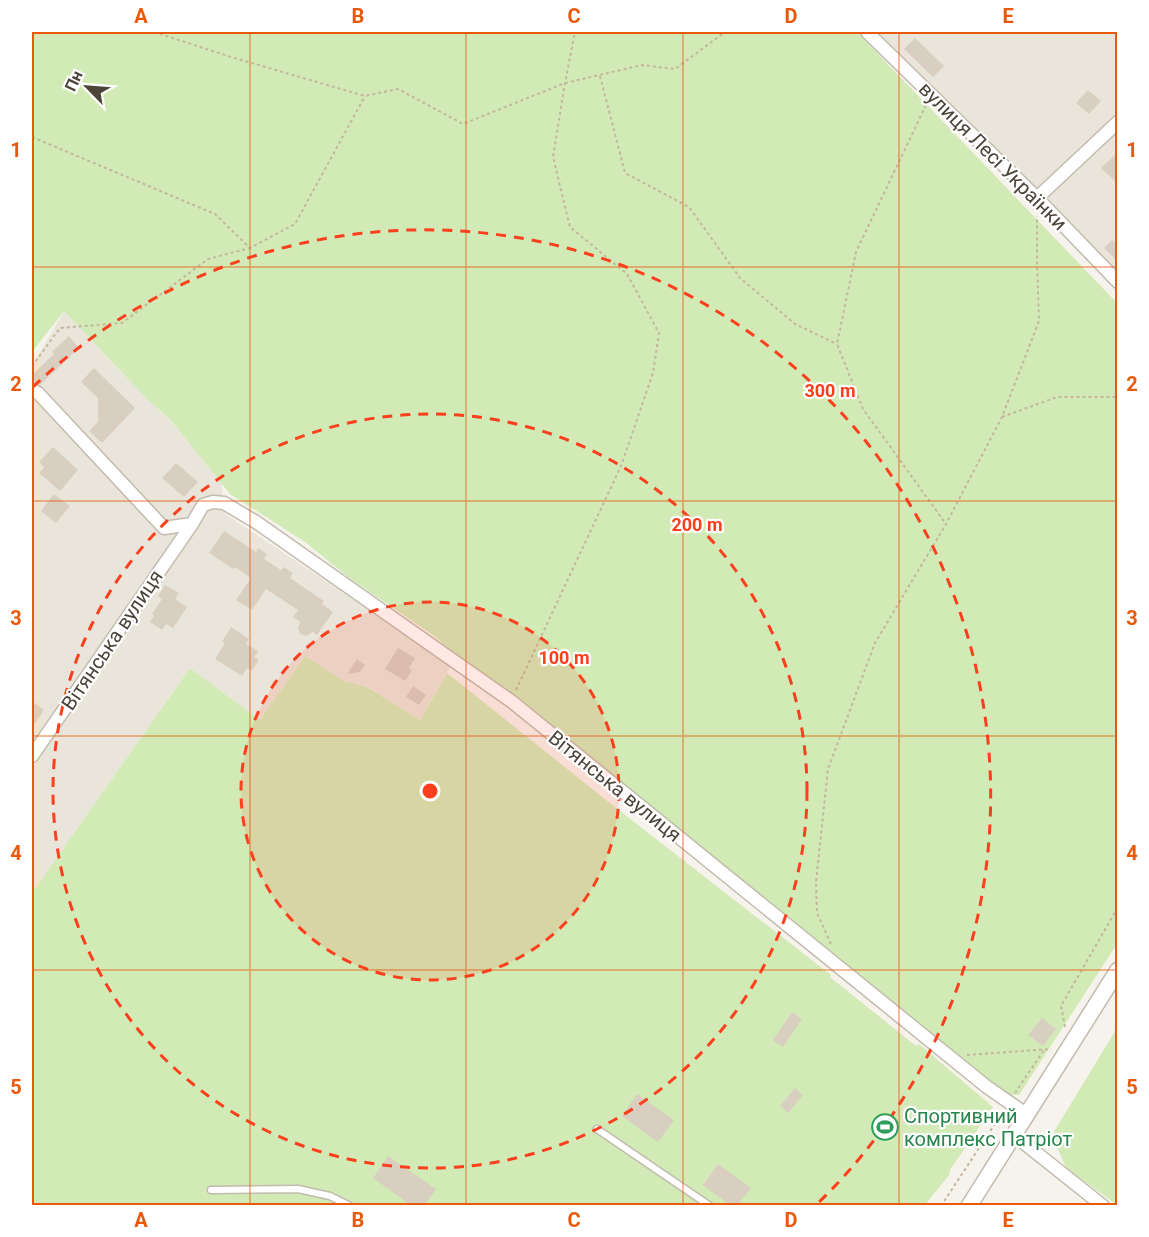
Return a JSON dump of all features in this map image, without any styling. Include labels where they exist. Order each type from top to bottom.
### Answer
[{"type":"street","name":"вулиця Лесі Українки","points":[[867,32],[1037,198],[1118,282]]},
{"type":"street","points":[[1037,198],[1118,122]]},
{"type":"street","points":[[32,390],[38,393],[165,528],[192,524]]},
{"type":"street","name":"Вітянська вулиця","points":[[32,756],[203,505],[213,502],[224,503],[256,522],[511,701],[987,1088],[1026,1113]]},
{"type":"street","points":[[969,1206],[1118,970]]},
{"type":"street","points":[[1014,1135],[1103,1206]]},
{"type":"lane","points":[[597,1129],[710,1206]]},
{"type":"lane","points":[[212,1190],[298,1189],[330,1196],[351,1206]]},
{"type":"path","points":[[154,32],[365,96],[398,89],[462,124],[565,83],[642,65],[675,69],[725,32]]},
{"type":"path","points":[[511,701],[621,466],[652,373],[659,333],[627,274],[570,227],[553,157],[575,32]]},
{"type":"path","points":[[600,75],[626,173],[688,207],[740,278],[795,324],[837,344]]},
{"type":"path","points":[[931,95],[856,252],[837,344],[863,408],[946,524]]},
{"type":"path","points":[[32,366],[60,328],[122,323],[208,259],[250,248],[296,224],[365,96]]},
{"type":"path","points":[[32,137],[215,214],[250,248]]},
{"type":"path","points":[[836,965],[832,948],[817,913],[816,882],[828,769],[875,643],[946,524],[1002,417],[1040,321],[1037,198]]},
{"type":"path","points":[[1002,417],[1057,397],[1118,397]]},
{"type":"path","points":[[949,1056],[1069,1047],[1061,1006],[1118,907]]},
{"type":"path","points":[[941,1206],[1044,1050]]},
{"type":"shaded area","points":[[874,32],[1117,32],[1117,278]]},
{"type":"shaded area","points":[[64,311],[147,399],[169,418],[222,484],[224,513],[451,665],[420,720],[368,687],[344,681],[305,656],[260,720],[190,668],[32,893],[32,366]]},
{"type":"green space","points":[[32,32],[857,32],[1117,303],[1117,944],[1019,1095],[989,1093],[708,866],[433,635],[348,577],[305,542],[230,494],[169,418],[147,399],[64,311],[32,352]]},
{"type":"green space","points":[[305,656],[344,681],[367,687],[420,720],[447,673],[831,975],[830,977],[916,1046],[919,1044],[993,1107],[950,1170],[949,1175],[925,1205],[32,1206],[32,893],[190,668],[260,720]]},
{"type":"green space","points":[[1117,1028],[1117,1205],[1066,1168],[1052,1135]]},
{"type":"building","points":[[915,38],[944,66],[933,77],[904,49]]},
{"type":"building","points":[[1088,90],[1101,101],[1089,114],[1076,103]]},
{"type":"building","points":[[1118,152],[1118,184],[1101,168]]},
{"type":"building","points":[[1112,240],[1118,245],[1118,262],[1104,248]]},
{"type":"building","points":[[69,336],[79,348],[40,385],[35,383],[32,375]]},
{"type":"building","points":[[94,368],[135,408],[102,443],[89,431],[98,422],[98,398],[81,382]]},
{"type":"building","points":[[53,447],[78,470],[60,491],[39,473],[44,467],[39,462]]},
{"type":"building","points":[[176,463],[198,482],[184,497],[162,478]]},
{"type":"building","points":[[54,494],[70,506],[56,523],[41,511]]},
{"type":"building","points":[[224,531],[256,552],[258,548],[267,554],[264,559],[281,570],[284,567],[293,573],[290,578],[324,601],[322,604],[333,612],[317,635],[313,632],[306,636],[300,634],[298,628],[300,622],[293,617],[298,610],[266,589],[252,610],[236,600],[251,578],[209,553]]},
{"type":"building","points":[[165,585],[179,593],[175,599],[187,607],[173,628],[166,624],[162,630],[150,622],[154,616],[152,614],[162,599],[158,596]]},
{"type":"building","points":[[231,627],[249,639],[246,644],[258,651],[254,657],[259,660],[252,671],[247,668],[242,676],[215,659]]},
{"type":"building","points":[[398,648],[415,658],[409,668],[412,670],[405,681],[385,669]]},
{"type":"building","points":[[357,659],[365,665],[360,672],[347,674]]},
{"type":"building","points":[[413,686],[426,695],[419,705],[406,697]]},
{"type":"building","points":[[32,701],[44,710],[32,728]]},
{"type":"building","points":[[792,1012],[802,1019],[783,1047],[773,1040]]},
{"type":"building","points":[[1042,1018],[1056,1029],[1043,1046],[1028,1035]]},
{"type":"building","points":[[795,1088],[803,1095],[788,1113],[780,1106]]},
{"type":"building","points":[[637,1094],[674,1120],[658,1142],[622,1116]]},
{"type":"building","points":[[388,1156],[436,1189],[424,1206],[412,1206],[373,1178]]},
{"type":"building","points":[[718,1164],[751,1188],[737,1206],[731,1206],[703,1185]]},
{"type":"place","name":"Спортивний комплекс Патріот","points":[[885,1127]]}]
